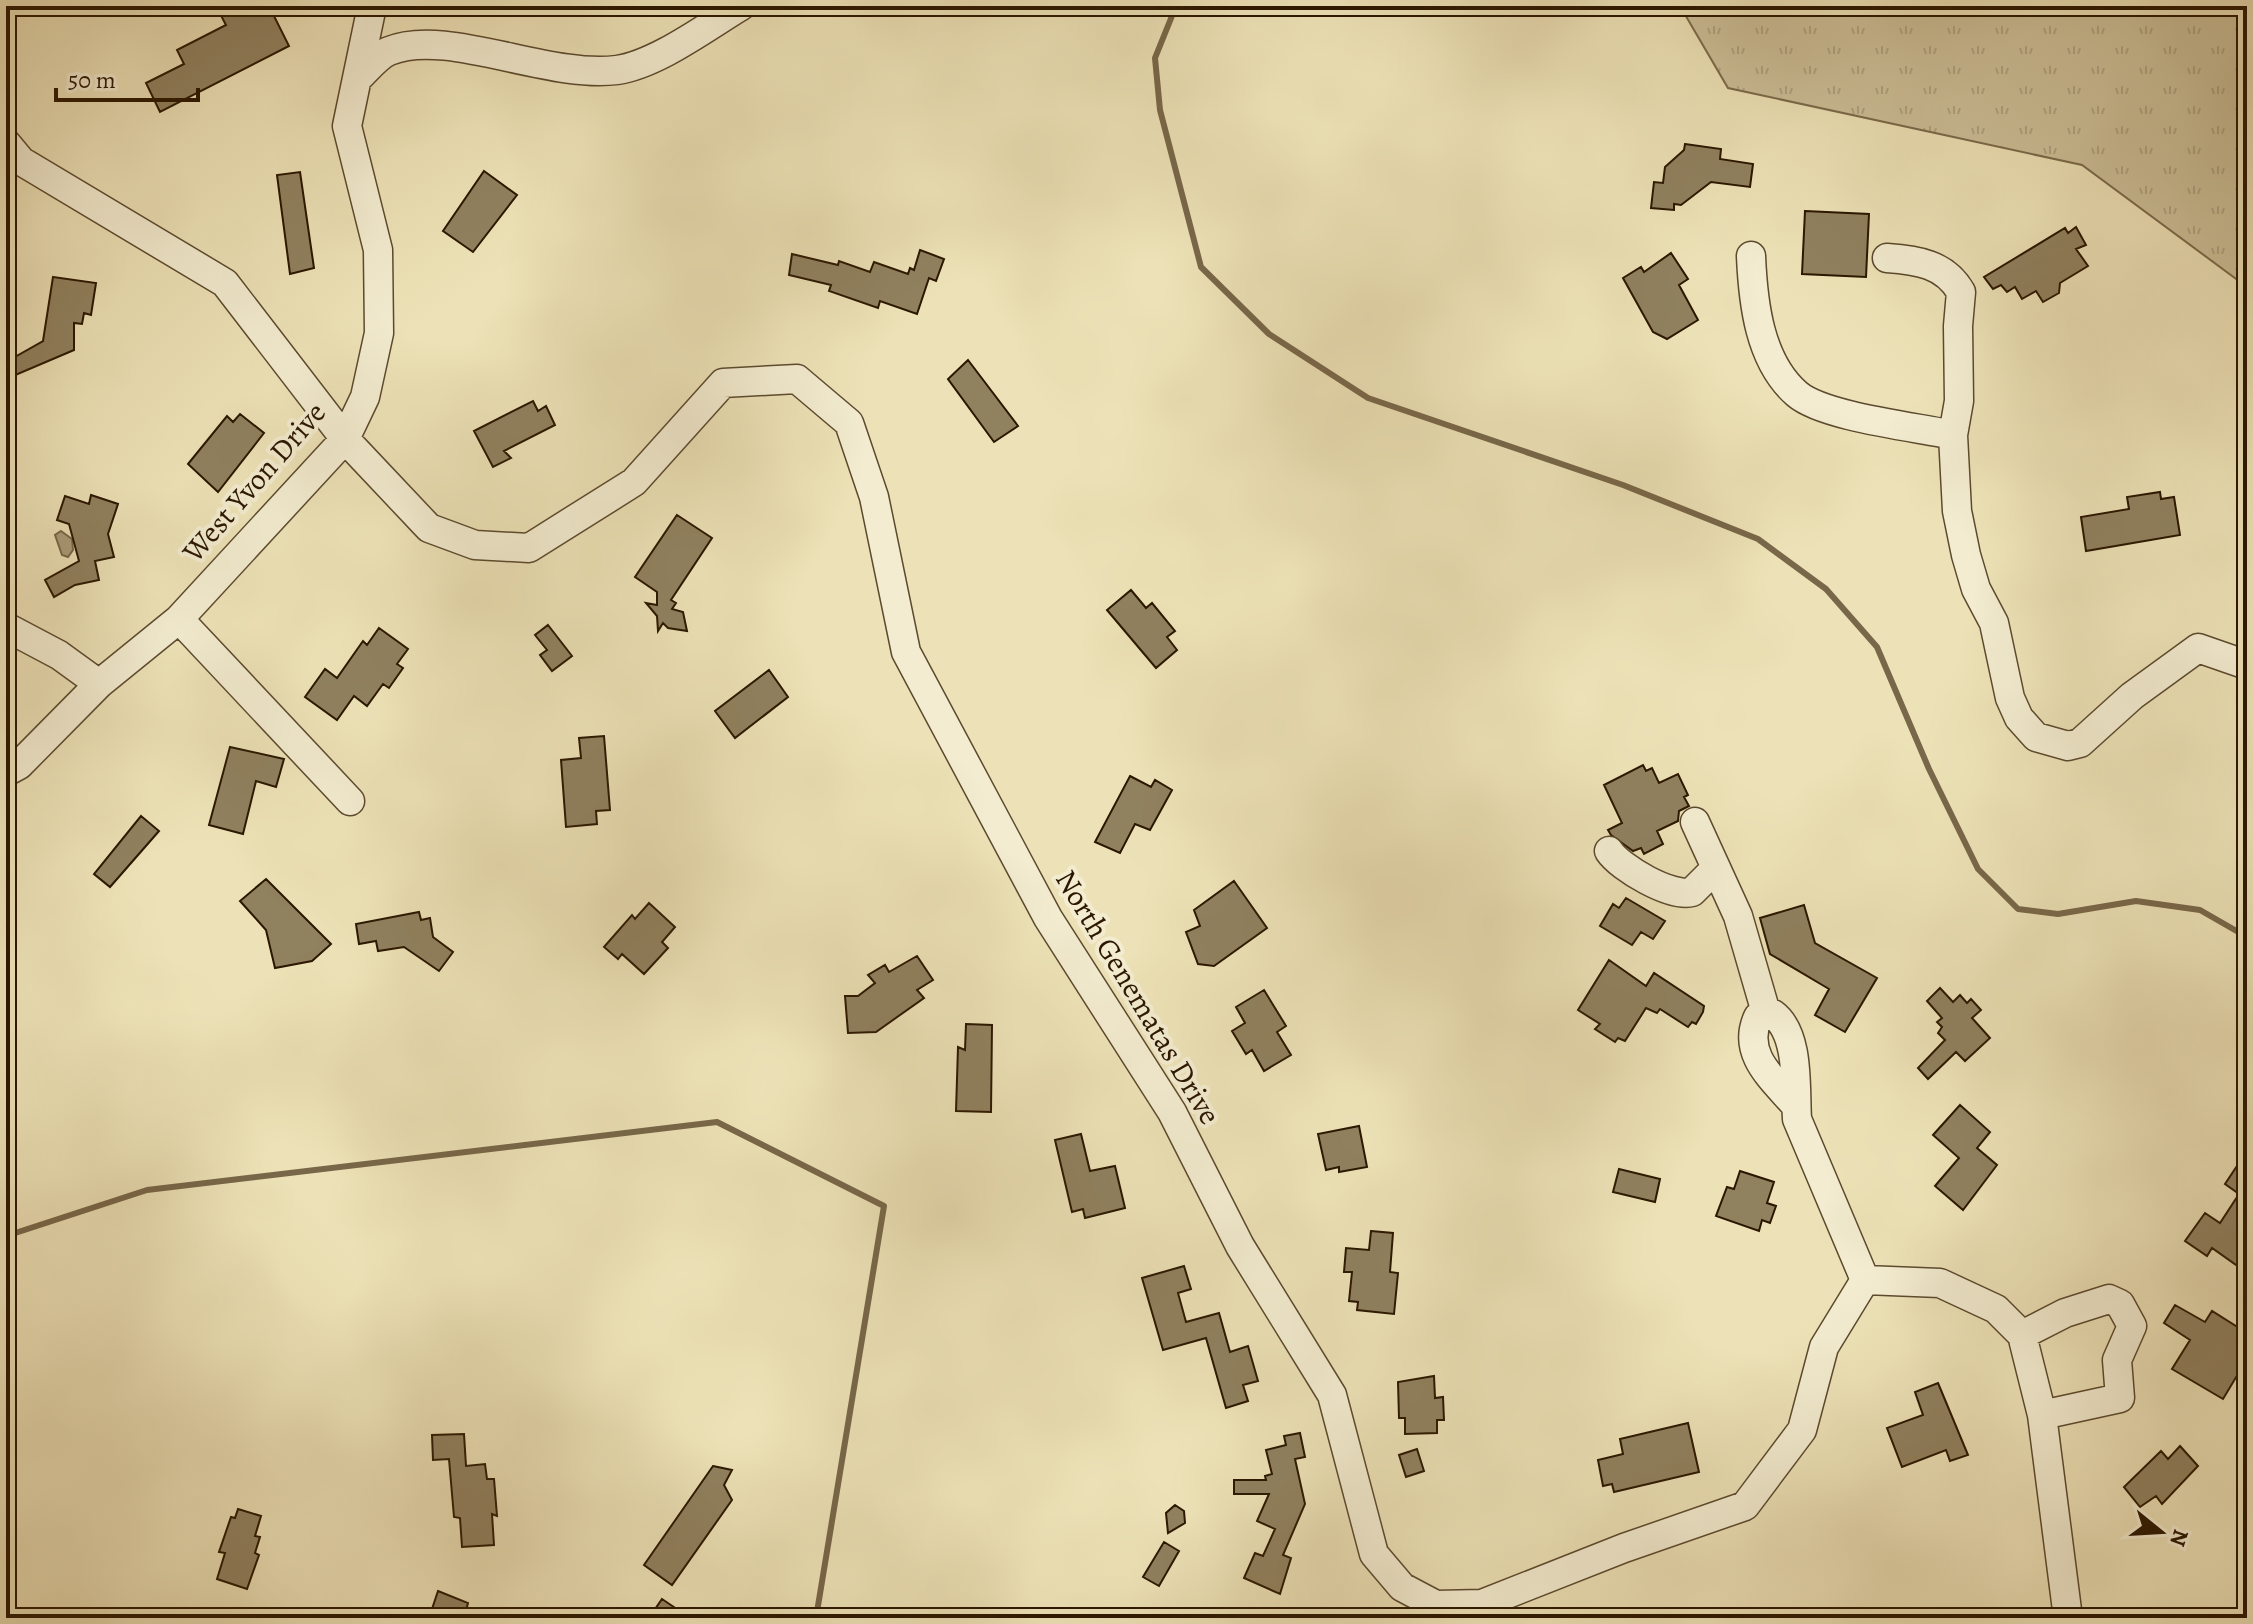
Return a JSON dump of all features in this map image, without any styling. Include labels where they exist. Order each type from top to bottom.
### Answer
[{"type":"street","name":"West Yvon Drive","points":[[6,772],[19,765],[99,684],[179,619],[345,439],[365,397],[379,333],[378,250],[347,126],[372,6]]},
{"type":"street","points":[[357,79],[387,51],[424,44],[570,72],[620,69],[666,51],[741,6]]},
{"type":"street","name":"North Genematas Drive","points":[[6,143],[21,161],[225,283],[345,439],[429,528],[475,545],[529,548],[634,482],[723,383],[797,379],[849,423],[874,497],[906,652],[1048,918],[1172,1112],[1240,1246],[1332,1395],[1374,1554],[1402,1587],[1434,1612],[1487,1611],[1624,1548],[1745,1506],[1802,1430],[1824,1347],[1865,1280]]},
{"type":"street","points":[[1751,256],[1753,308],[1773,361],[1797,394],[1823,408],[1953,435]]},
{"type":"street","points":[[1887,258],[1913,260],[1945,271],[1961,292],[1959,401],[1953,435],[1957,511],[1976,589],[1994,623],[2010,698],[2019,718],[2036,737],[2068,746],[2080,743],[2132,696],[2198,648],[2247,665]]},
{"type":"street","points":[[179,619],[350,801]]},
{"type":"street","points":[[6,627],[59,655],[99,684]]},
{"type":"street","points":[[1695,822],[1738,916],[1767,1016],[1773,1014],[1781,1020],[1790,1036],[1797,1119],[1865,1280],[1940,1283],[1996,1309],[2022,1335],[2042,1415],[2068,1618]]},
{"type":"street","points":[[1609,851],[1623,867],[1685,894],[1692,892],[1716,868]]},
{"type":"street","points":[[2022,1335],[2065,1313],[2109,1299],[2120,1304],[2132,1326],[2117,1360],[2120,1398],[2042,1415]]},
{"type":"green space","points":[[1680,6],[2247,6],[2247,287],[2082,165],[1728,88]]},
{"type":"shaded area","points":[[61,531],[72,539],[73,550],[68,557],[62,555],[55,535]]},
{"type":"building","points":[[216,6],[269,6],[289,46],[160,112],[146,83],[184,64],[177,50],[226,25]]},
{"type":"building","points":[[1685,144],[1721,149],[1720,159],[1753,164],[1750,187],[1711,182],[1681,205],[1674,204],[1674,210],[1651,208],[1654,182],[1663,183],[1665,167],[1684,150]]},
{"type":"building","points":[[484,171],[517,195],[473,252],[443,231]]},
{"type":"building","points":[[300,172],[314,268],[290,274],[277,175]]},
{"type":"building","points":[[1805,211],[1869,214],[1866,277],[1802,274]]},
{"type":"building","points":[[2076,227],[2086,245],[2076,249],[2088,266],[2060,283],[2059,293],[2043,302],[2036,291],[2022,299],[2015,287],[2007,292],[2001,285],[1993,289],[1984,277],[2065,228],[2068,233]]},
{"type":"building","points":[[920,250],[944,259],[936,281],[929,278],[917,314],[880,301],[878,308],[829,291],[831,285],[789,275],[792,254],[838,265],[839,261],[870,272],[874,262],[908,274],[910,268],[914,270]]},
{"type":"building","points":[[1671,253],[1688,279],[1679,285],[1698,320],[1667,339],[1653,332],[1623,278],[1641,267],[1644,272]]},
{"type":"building","points":[[53,277],[96,283],[91,315],[84,313],[82,324],[74,323],[74,350],[6,379],[6,362],[43,341]]},
{"type":"building","points":[[968,360],[1018,426],[994,442],[948,379]]},
{"type":"building","points":[[533,401],[538,411],[546,406],[555,425],[504,451],[511,458],[493,467],[474,431]]},
{"type":"building","points":[[240,414],[264,433],[218,492],[188,464],[227,416],[233,422]]},
{"type":"building","points":[[2160,492],[2161,499],[2174,497],[2180,535],[2086,551],[2081,517],[2129,509],[2127,497]]},
{"type":"building","points":[[91,495],[118,504],[108,534],[114,557],[95,561],[99,580],[75,585],[54,597],[45,580],[79,561],[69,524],[57,520],[65,496],[89,504]]},
{"type":"building","points":[[677,515],[712,538],[671,600],[676,603],[672,609],[683,612],[687,631],[668,628],[663,623],[658,631],[657,616],[646,603],[657,605],[657,592],[635,577]]},
{"type":"building","points":[[1131,590],[1146,608],[1152,603],[1175,631],[1167,637],[1177,650],[1156,668],[1107,610]]},
{"type":"building","points":[[548,625],[572,656],[552,671],[540,655],[547,650],[535,635]]},
{"type":"building","points":[[379,628],[408,649],[397,664],[403,668],[389,688],[383,684],[367,706],[354,696],[337,720],[305,697],[325,669],[337,678],[363,641],[367,645]]},
{"type":"building","points":[[769,670],[788,697],[735,738],[715,711]]},
{"type":"building","points":[[604,736],[610,810],[596,811],[597,824],[566,827],[561,760],[581,758],[579,738]]},
{"type":"building","points":[[230,747],[284,759],[276,787],[256,781],[243,834],[209,825]]},
{"type":"building","points":[[1643,765],[1646,771],[1652,768],[1659,783],[1678,774],[1688,795],[1684,797],[1689,806],[1679,811],[1678,821],[1657,831],[1663,844],[1644,854],[1641,848],[1633,851],[1608,830],[1622,823],[1604,785]]},
{"type":"building","points":[[1130,776],[1151,787],[1155,780],[1172,790],[1150,830],[1135,824],[1120,853],[1095,842]]},
{"type":"building","points":[[141,816],[159,831],[110,887],[94,874]]},
{"type":"building","points":[[266,879],[331,944],[312,961],[275,968],[266,930],[240,901]]},
{"type":"building","points":[[1234,881],[1267,928],[1214,966],[1198,964],[1186,932],[1200,926],[1194,910]]},
{"type":"building","points":[[1626,898],[1665,921],[1653,939],[1641,932],[1632,945],[1600,926],[1613,904],[1619,908]]},
{"type":"building","points":[[649,903],[675,927],[662,942],[668,948],[644,974],[622,954],[618,959],[604,947],[632,915],[635,919]]},
{"type":"building","points":[[1804,905],[1815,943],[1877,978],[1845,1032],[1815,1015],[1829,989],[1770,954],[1760,918]]},
{"type":"building","points":[[419,912],[421,920],[430,918],[433,937],[453,952],[439,971],[404,947],[378,951],[376,941],[359,944],[356,924]]},
{"type":"building","points":[[917,956],[933,980],[917,990],[924,998],[876,1032],[848,1033],[845,996],[858,996],[875,983],[868,975],[885,965],[889,972]]},
{"type":"building","points":[[1609,960],[1646,986],[1654,973],[1704,1006],[1696,1024],[1692,1022],[1688,1027],[1660,1009],[1657,1013],[1646,1008],[1625,1041],[1618,1038],[1615,1042],[1595,1029],[1600,1024],[1578,1010]]},
{"type":"building","points":[[1940,988],[1953,1002],[1960,995],[1967,1003],[1971,999],[1981,1010],[1972,1018],[1990,1038],[1965,1061],[1956,1052],[1928,1079],[1918,1068],[1945,1040],[1938,1033],[1942,1027],[1937,1022],[1942,1018],[1927,1001]]},
{"type":"building","points":[[1264,990],[1286,1026],[1277,1032],[1291,1055],[1264,1071],[1252,1050],[1246,1054],[1232,1031],[1245,1023],[1236,1007]]},
{"type":"building","points":[[966,1024],[992,1025],[991,1112],[956,1111],[958,1047],[965,1050]]},
{"type":"building","points":[[1960,1105],[1990,1132],[1977,1148],[1997,1165],[1963,1210],[1935,1186],[1959,1158],[1933,1135]]},
{"type":"building","points":[[1359,1126],[1367,1167],[1339,1172],[1339,1167],[1326,1170],[1318,1134]]},
{"type":"building","points":[[1081,1134],[1090,1171],[1115,1166],[1125,1208],[1085,1218],[1083,1209],[1072,1212],[1055,1140]]},
{"type":"building","points":[[2237,1166],[2247,1173],[2247,1256],[2239,1267],[2212,1248],[2207,1256],[2185,1241],[2205,1213],[2220,1223],[2239,1194],[2225,1184]]},
{"type":"building","points":[[1619,1169],[1660,1179],[1655,1202],[1613,1192]]},
{"type":"building","points":[[1740,1171],[1774,1182],[1767,1203],[1776,1206],[1770,1223],[1762,1220],[1759,1231],[1716,1216],[1727,1187],[1734,1189]]},
{"type":"building","points":[[1371,1231],[1393,1233],[1390,1272],[1398,1273],[1394,1314],[1357,1310],[1358,1302],[1349,1301],[1352,1272],[1344,1272],[1346,1248],[1369,1250]]},
{"type":"building","points":[[1184,1266],[1191,1289],[1178,1293],[1186,1322],[1219,1313],[1230,1352],[1248,1346],[1258,1381],[1243,1385],[1248,1401],[1226,1408],[1206,1338],[1163,1350],[1142,1278]]},
{"type":"building","points":[[2175,1305],[2205,1322],[2212,1311],[2247,1333],[2247,1359],[2223,1399],[2172,1369],[2190,1340],[2164,1323]]},
{"type":"building","points":[[1434,1376],[1435,1398],[1443,1397],[1444,1420],[1437,1420],[1437,1433],[1405,1434],[1405,1418],[1399,1418],[1398,1382]]},
{"type":"building","points":[[1938,1383],[1968,1455],[1950,1461],[1946,1450],[1902,1467],[1887,1428],[1923,1415],[1915,1392]]},
{"type":"building","points":[[1688,1423],[1699,1472],[1614,1492],[1612,1484],[1603,1486],[1598,1460],[1623,1454],[1620,1439]]},
{"type":"building","points":[[1300,1433],[1305,1457],[1295,1459],[1305,1504],[1283,1555],[1291,1558],[1280,1594],[1244,1578],[1255,1553],[1263,1556],[1275,1529],[1257,1521],[1269,1494],[1234,1494],[1234,1480],[1266,1480],[1265,1476],[1272,1474],[1266,1450],[1286,1445],[1284,1436]]},
{"type":"building","points":[[464,1434],[466,1466],[485,1464],[487,1479],[494,1479],[497,1516],[492,1514],[494,1545],[462,1547],[460,1518],[454,1517],[449,1459],[433,1460],[432,1435]]},
{"type":"building","points":[[2180,1446],[2198,1466],[2162,1504],[2156,1496],[2140,1507],[2124,1487],[2161,1451],[2168,1459]]},
{"type":"building","points":[[1417,1449],[1424,1471],[1406,1477],[1399,1455]]},
{"type":"building","points":[[713,1466],[732,1470],[724,1485],[732,1500],[672,1585],[644,1565]]},
{"type":"building","points":[[1175,1505],[1184,1511],[1185,1523],[1168,1533],[1166,1513]]},
{"type":"building","points":[[238,1509],[261,1516],[255,1536],[260,1537],[255,1553],[259,1555],[247,1589],[217,1579],[225,1553],[219,1552],[231,1517],[235,1518]]},
{"type":"building","points":[[1164,1542],[1179,1551],[1159,1586],[1143,1577]]},
{"type":"building","points":[[438,1591],[468,1603],[464,1618],[429,1618]]},
{"type":"building","points":[[662,1599],[690,1618],[649,1618]]},
{"type":"waterway","points":[[1176,6],[1155,58],[1160,110],[1201,267],[1269,334],[1368,398],[1623,485],[1758,539],[1826,589],[1877,647],[1929,769],[1978,869],[2018,909],[2058,914],[2136,901],[2200,910],[2247,937]]},
{"type":"waterway","points":[[6,1236],[147,1190],[717,1122],[884,1206],[816,1618]]}]
